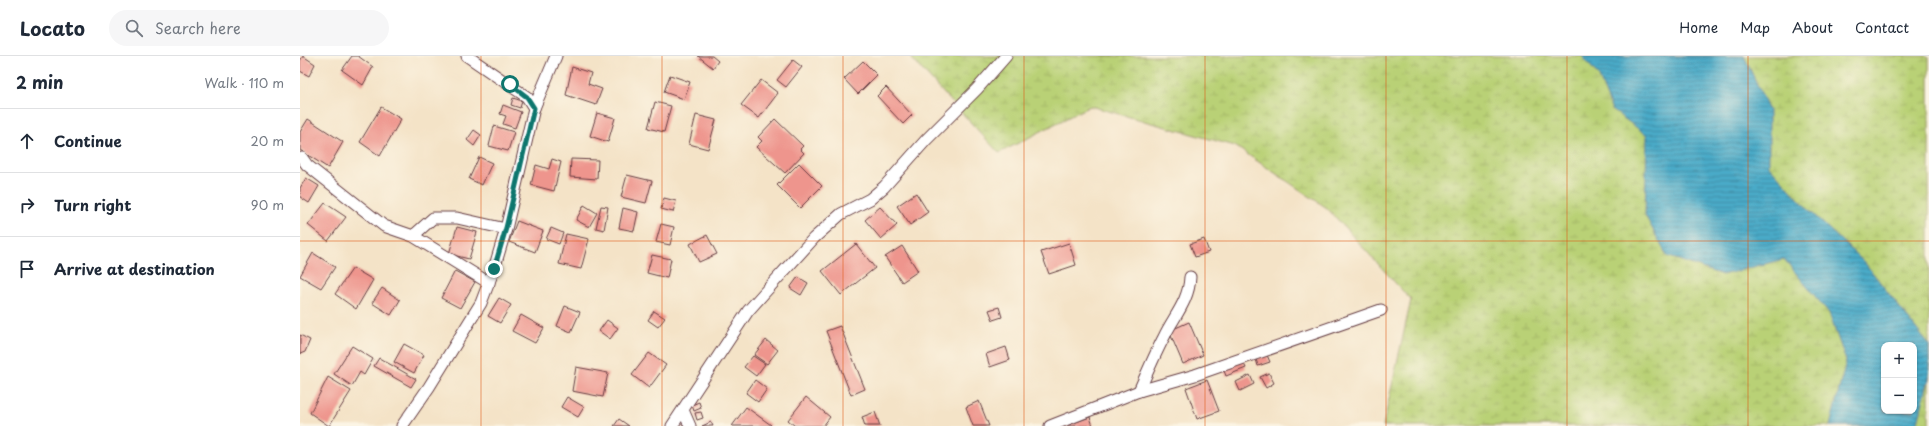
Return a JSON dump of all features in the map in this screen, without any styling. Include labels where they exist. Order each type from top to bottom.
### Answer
[{"type":"street","points":[[467,56],[527,97],[534,108]]},
{"type":"street","points":[[402,426],[429,387],[481,303],[489,283],[506,228],[534,108],[556,56]]},
{"type":"street","points":[[672,426],[748,311],[814,238],[841,214],[870,199],[884,187],[926,140],[977,89],[1006,56]]},
{"type":"street","points":[[302,158],[307,165],[384,226],[413,236],[489,283]]},
{"type":"street","points":[[413,236],[433,218],[457,218],[506,228]]},
{"type":"street","points":[[1139,391],[1164,335],[1184,304],[1189,288],[1190,277]]},
{"type":"street","points":[[1050,426],[1139,391],[1195,375],[1381,310]]},
{"type":"street","points":[[683,410],[690,426]]},
{"type":"green space","points":[[914,56],[1929,56],[1929,426],[1383,426],[1411,300],[1327,208],[1235,146],[1090,106],[999,153],[912,59]]},
{"type":"water","points":[[1582,56],[1744,56],[1769,110],[1769,166],[1810,211],[1865,263],[1929,345],[1929,378],[1917,426],[1830,426],[1846,361],[1829,313],[1784,259],[1722,275],[1667,256],[1645,215],[1647,135],[1612,110],[1598,75]]},
{"type":"building","points":[[303,56],[315,64],[309,76],[300,71],[300,61]]},
{"type":"building","points":[[352,56],[358,56],[373,67],[363,85],[342,70]]},
{"type":"building","points":[[698,56],[712,56],[718,61],[713,68]]},
{"type":"building","points":[[793,60],[802,67],[786,87],[777,80]]},
{"type":"building","points":[[863,61],[877,75],[858,94],[844,79]]},
{"type":"building","points":[[572,67],[591,73],[588,84],[602,89],[596,105],[566,95]]},
{"type":"building","points":[[670,75],[690,82],[684,99],[664,92]]},
{"type":"building","points":[[761,80],[778,93],[759,118],[741,105]]},
{"type":"building","points":[[886,87],[912,115],[903,124],[877,96]]},
{"type":"building","points":[[513,98],[522,101],[520,108],[511,105]]},
{"type":"building","points":[[655,102],[671,106],[664,132],[648,128]]},
{"type":"building","points":[[503,105],[521,112],[515,128],[503,124],[506,116],[500,114]]},
{"type":"building","points":[[381,107],[401,119],[380,156],[360,142]]},
{"type":"building","points":[[597,113],[615,118],[608,142],[590,136]]},
{"type":"building","points":[[696,115],[716,120],[708,149],[689,144]]},
{"type":"building","points":[[308,119],[343,142],[328,168],[300,150],[300,132]]},
{"type":"building","points":[[775,119],[803,146],[800,149],[804,153],[785,173],[756,147],[762,141],[758,137]]},
{"type":"building","points":[[494,126],[514,132],[508,151],[489,146]]},
{"type":"building","points":[[474,130],[481,135],[474,146],[467,140]]},
{"type":"building","points":[[479,157],[492,163],[482,185],[469,179]]},
{"type":"building","points":[[552,159],[561,162],[554,191],[531,185],[536,165],[549,169]]},
{"type":"building","points":[[571,159],[598,160],[597,179],[570,177]]},
{"type":"building","points":[[799,163],[822,186],[800,208],[777,185]]},
{"type":"building","points":[[627,175],[652,181],[646,203],[621,197]]},
{"type":"building","points":[[306,178],[319,186],[309,203],[300,197],[300,188]]},
{"type":"building","points":[[916,193],[928,212],[910,225],[897,206]]},
{"type":"building","points":[[664,198],[676,201],[673,212],[661,209]]},
{"type":"building","points":[[325,203],[346,217],[328,241],[308,225]]},
{"type":"building","points":[[584,205],[597,213],[589,227],[576,220]]},
{"type":"building","points":[[601,206],[608,207],[604,230],[596,228]]},
{"type":"building","points":[[880,207],[897,225],[881,239],[865,220]]},
{"type":"building","points":[[623,208],[638,212],[634,231],[619,228]]},
{"type":"building","points":[[517,221],[543,231],[535,252],[509,242]]},
{"type":"building","points":[[661,224],[674,227],[670,245],[656,242]]},
{"type":"building","points":[[457,227],[477,232],[469,259],[449,254]]},
{"type":"building","points":[[551,228],[563,233],[559,244],[546,239]]},
{"type":"building","points":[[566,234],[589,239],[581,269],[559,264]]},
{"type":"building","points":[[707,235],[717,254],[699,262],[690,244]]},
{"type":"building","points":[[1204,239],[1209,252],[1195,257],[1190,244]]},
{"type":"building","points":[[1069,243],[1076,265],[1049,274],[1041,252]]},
{"type":"building","points":[[856,244],[875,268],[841,295],[822,271]]},
{"type":"building","points":[[902,246],[918,271],[902,282],[885,257]]},
{"type":"building","points":[[313,253],[335,267],[321,288],[300,276]]},
{"type":"building","points":[[652,255],[671,259],[667,278],[647,273]]},
{"type":"building","points":[[353,268],[373,280],[356,309],[335,294]]},
{"type":"building","points":[[455,271],[475,282],[460,308],[441,298]]},
{"type":"building","points":[[798,277],[808,283],[801,295],[790,288]]},
{"type":"building","points":[[382,288],[400,300],[391,315],[372,303]]},
{"type":"building","points":[[499,298],[511,305],[500,323],[488,316]]},
{"type":"building","points":[[565,306],[580,312],[571,332],[557,326]]},
{"type":"building","points":[[999,307],[1002,317],[993,320],[989,310]]},
{"type":"building","points":[[654,311],[665,318],[658,327],[648,320]]},
{"type":"building","points":[[521,315],[544,328],[535,343],[512,331]]},
{"type":"building","points":[[607,320],[618,328],[610,339],[599,331]]},
{"type":"building","points":[[1189,322],[1203,355],[1183,364],[1169,331]]},
{"type":"building","points":[[840,326],[865,389],[851,395],[826,331]]},
{"type":"building","points":[[300,335],[310,340],[305,352],[300,354]]},
{"type":"building","points":[[766,340],[778,350],[767,364],[754,355]]},
{"type":"building","points":[[404,344],[424,355],[414,373],[394,362]]},
{"type":"building","points":[[352,346],[373,359],[364,375],[360,372],[352,386],[334,374]]},
{"type":"building","points":[[1006,347],[1010,360],[990,367],[986,354]]},
{"type":"building","points":[[649,353],[666,365],[649,388],[632,375]]},
{"type":"building","points":[[1267,355],[1270,362],[1258,366],[1256,359]]},
{"type":"building","points":[[753,356],[765,364],[756,376],[744,367]]},
{"type":"building","points":[[379,358],[416,379],[411,387],[374,366]]},
{"type":"building","points":[[1242,360],[1246,368],[1226,376],[1223,368]]},
{"type":"building","points":[[576,367],[608,373],[603,397],[572,391]]},
{"type":"building","points":[[1269,373],[1274,383],[1266,388],[1260,377]]},
{"type":"building","points":[[1250,375],[1254,384],[1240,391],[1236,382]]},
{"type":"building","points":[[328,377],[351,391],[329,426],[310,413]]},
{"type":"building","points":[[755,380],[767,389],[758,402],[746,393]]},
{"type":"building","points":[[1207,380],[1219,411],[1197,419],[1186,388]]},
{"type":"building","points":[[567,397],[584,407],[578,417],[561,407]]},
{"type":"building","points":[[806,397],[830,417],[823,426],[795,426],[788,420]]},
{"type":"building","points":[[979,401],[989,426],[973,426],[966,407]]},
{"type":"building","points":[[699,402],[701,408],[694,411],[692,405]]},
{"type":"building","points":[[746,407],[771,425],[732,426]]},
{"type":"building","points":[[701,412],[703,418],[697,420],[695,413]]},
{"type":"building","points":[[875,412],[880,426],[865,426],[862,417]]},
{"type":"building","points":[[1090,417],[1093,426],[1068,425]]},
{"type":"building","points":[[619,419],[629,426],[614,426]]},
{"type":"building","points":[[711,422],[713,426],[702,426]]},
{"type":"route","points":[[494,269],[506,228],[528,139],[534,108],[527,97],[510,84]]}]
